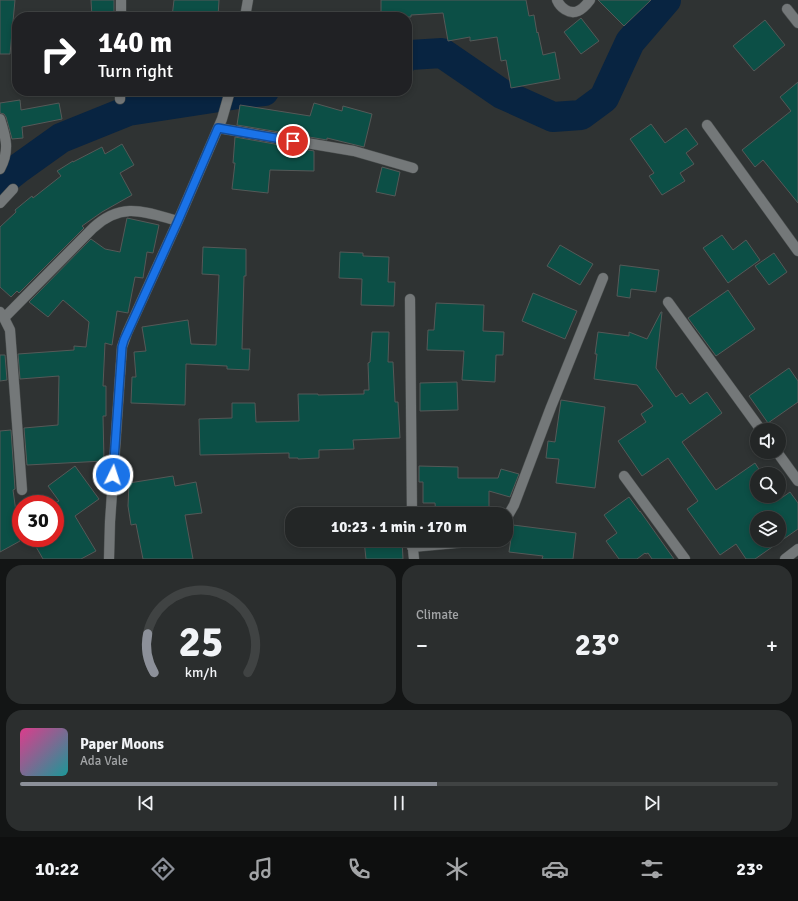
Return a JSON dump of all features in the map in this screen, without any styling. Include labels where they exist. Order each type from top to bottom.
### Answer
[{"type":"street","points":[[121,0],[121,12]]},
{"type":"street","points":[[246,12],[248,0]]},
{"type":"street","points":[[557,0],[564,9],[575,12],[584,7],[590,0]]},
{"type":"street","points":[[787,9],[798,24]]},
{"type":"street","points":[[109,559],[110,522],[122,347],[220,124],[228,96]]},
{"type":"street","points":[[0,119],[6,139],[6,155],[0,169]]},
{"type":"street","points":[[220,124],[354,151],[413,168]]},
{"type":"street","points":[[707,125],[798,251]]},
{"type":"street","points":[[0,203],[13,188]]},
{"type":"street","points":[[22,490],[10,330],[2,315],[93,228],[108,217],[120,212],[144,211],[178,221]]},
{"type":"street","points":[[513,507],[603,278]]},
{"type":"street","points":[[410,299],[412,507]]},
{"type":"street","points":[[668,302],[756,423]]},
{"type":"street","points":[[782,459],[798,481]]},
{"type":"street","points":[[624,476],[685,559]]},
{"type":"street","points":[[412,547],[414,559]]},
{"type":"street","points":[[785,559],[798,549]]},
{"type":"building","points":[[0,0],[15,0],[14,12],[12,12],[10,54],[0,54]]},
{"type":"building","points":[[91,0],[114,0],[114,12],[92,12]]},
{"type":"building","points":[[174,0],[219,0],[218,12],[173,12]]},
{"type":"building","points":[[381,0],[526,0],[529,16],[534,15],[543,55],[555,52],[560,79],[511,88],[506,60],[501,61],[497,37],[470,41],[470,37],[448,41],[443,13],[412,15],[412,12],[381,12]]},
{"type":"building","points":[[598,0],[651,0],[624,26]]},
{"type":"building","points":[[581,18],[599,41],[581,54],[564,32]]},
{"type":"building","points":[[765,20],[785,45],[754,71],[733,46]]},
{"type":"building","points":[[798,82],[798,203],[763,160],[755,167],[742,150],[791,111],[780,97]]},
{"type":"building","points":[[20,100],[21,110],[59,103],[62,119],[22,127],[23,138],[12,139],[6,117],[4,114],[0,113],[0,103]]},
{"type":"building","points":[[314,103],[342,111],[343,106],[372,114],[364,147],[327,138],[327,140],[237,125],[240,105],[310,116]]},
{"type":"building","points":[[651,124],[665,143],[686,128],[698,144],[686,153],[694,164],[680,173],[685,181],[662,195],[649,176],[654,173],[630,139]]},
{"type":"building","points":[[235,137],[314,151],[314,171],[270,170],[268,193],[232,189],[235,163],[233,163]]},
{"type":"building","points":[[122,144],[134,165],[120,173],[132,195],[102,212],[82,226],[84,228],[19,293],[17,291],[11,297],[0,287],[0,227],[16,212],[15,210],[61,176],[57,171],[73,161],[102,147],[105,154]]},
{"type":"building","points":[[382,167],[400,172],[395,196],[376,192]]},
{"type":"building","points":[[127,218],[159,225],[153,253],[147,252],[143,278],[135,277],[128,313],[117,311],[112,345],[105,343],[103,386],[106,386],[106,416],[103,416],[104,461],[27,465],[24,428],[58,425],[59,376],[20,379],[18,354],[74,350],[74,346],[86,347],[89,322],[63,300],[48,317],[29,302],[91,239],[105,249],[120,252]]},
{"type":"building","points":[[722,235],[733,250],[746,240],[760,260],[728,283],[703,248]]},
{"type":"building","points":[[560,245],[593,264],[580,285],[547,266]]},
{"type":"building","points":[[203,247],[246,249],[242,349],[250,349],[249,370],[227,369],[227,366],[186,364],[185,405],[131,403],[132,377],[136,377],[134,352],[146,351],[142,327],[188,320],[191,344],[216,345],[219,275],[202,274]]},
{"type":"building","points":[[340,252],[363,253],[363,256],[389,257],[388,282],[395,282],[394,306],[361,305],[362,279],[339,278]]},
{"type":"building","points":[[774,253],[787,272],[769,285],[755,266]]},
{"type":"building","points":[[620,265],[659,270],[656,292],[631,289],[630,298],[617,296]]},
{"type":"building","points":[[728,290],[755,329],[716,356],[688,318]]},
{"type":"building","points":[[533,293],[577,311],[565,339],[522,321]]},
{"type":"building","points":[[436,303],[484,305],[483,331],[504,332],[503,355],[496,355],[495,382],[462,380],[464,351],[427,350],[428,330],[434,330]]},
{"type":"building","points":[[662,312],[656,368],[676,397],[682,393],[690,404],[707,392],[722,413],[682,442],[716,490],[755,463],[758,467],[750,467],[750,503],[786,503],[786,495],[790,492],[798,503],[798,529],[786,537],[786,511],[750,511],[750,547],[772,547],[755,559],[746,559],[736,544],[720,555],[687,509],[698,501],[668,458],[642,476],[618,441],[646,422],[641,414],[653,406],[637,385],[594,379],[597,354],[595,354],[598,332],[629,336],[629,332],[647,339]]},
{"type":"building","points":[[372,332],[389,332],[388,362],[393,362],[395,402],[398,402],[400,438],[353,440],[354,449],[319,450],[319,458],[289,458],[289,453],[200,455],[199,419],[232,418],[232,403],[255,403],[256,422],[299,421],[298,394],[364,394],[364,390],[369,390],[368,363],[370,362]]},
{"type":"building","points":[[0,355],[5,355],[7,380],[0,381]]},
{"type":"building","points":[[789,368],[798,381],[798,402],[768,423],[749,396]]},
{"type":"building","points":[[457,382],[458,410],[420,411],[420,383]]},
{"type":"building","points":[[561,400],[605,407],[595,488],[556,483],[559,459],[546,458],[548,441],[555,442]]},
{"type":"building","points":[[11,430],[15,489],[13,490],[14,495],[12,495],[12,545],[0,552],[0,431]]},
{"type":"building","points":[[75,466],[99,499],[75,516],[96,551],[81,559],[43,559],[36,547],[64,547],[64,495],[55,495],[48,486]]},
{"type":"building","points":[[419,466],[458,467],[458,478],[498,478],[501,469],[519,474],[510,497],[489,491],[489,507],[435,507],[435,503],[423,503],[423,482],[419,482]]},
{"type":"building","points":[[173,476],[175,486],[196,482],[202,513],[185,515],[193,559],[143,559],[136,524],[131,525],[128,506],[129,483]]},
{"type":"building","points":[[629,497],[674,559],[652,559],[648,553],[645,553],[637,559],[619,559],[606,541],[617,533],[604,515]]},
{"type":"building","points":[[513,525],[576,533],[573,559],[542,559],[543,556],[509,552],[510,547],[513,547]]},
{"type":"building","points":[[365,547],[402,547],[403,559],[366,559]]},
{"type":"waterway","points":[[412,55],[442,53],[502,94],[553,117],[581,115],[604,98],[630,42],[666,0]]},
{"type":"waterway","points":[[0,183],[61,138],[128,111],[226,96]]},
{"type":"route","points":[[113,475],[122,347],[124,340],[218,128],[293,141]]}]
